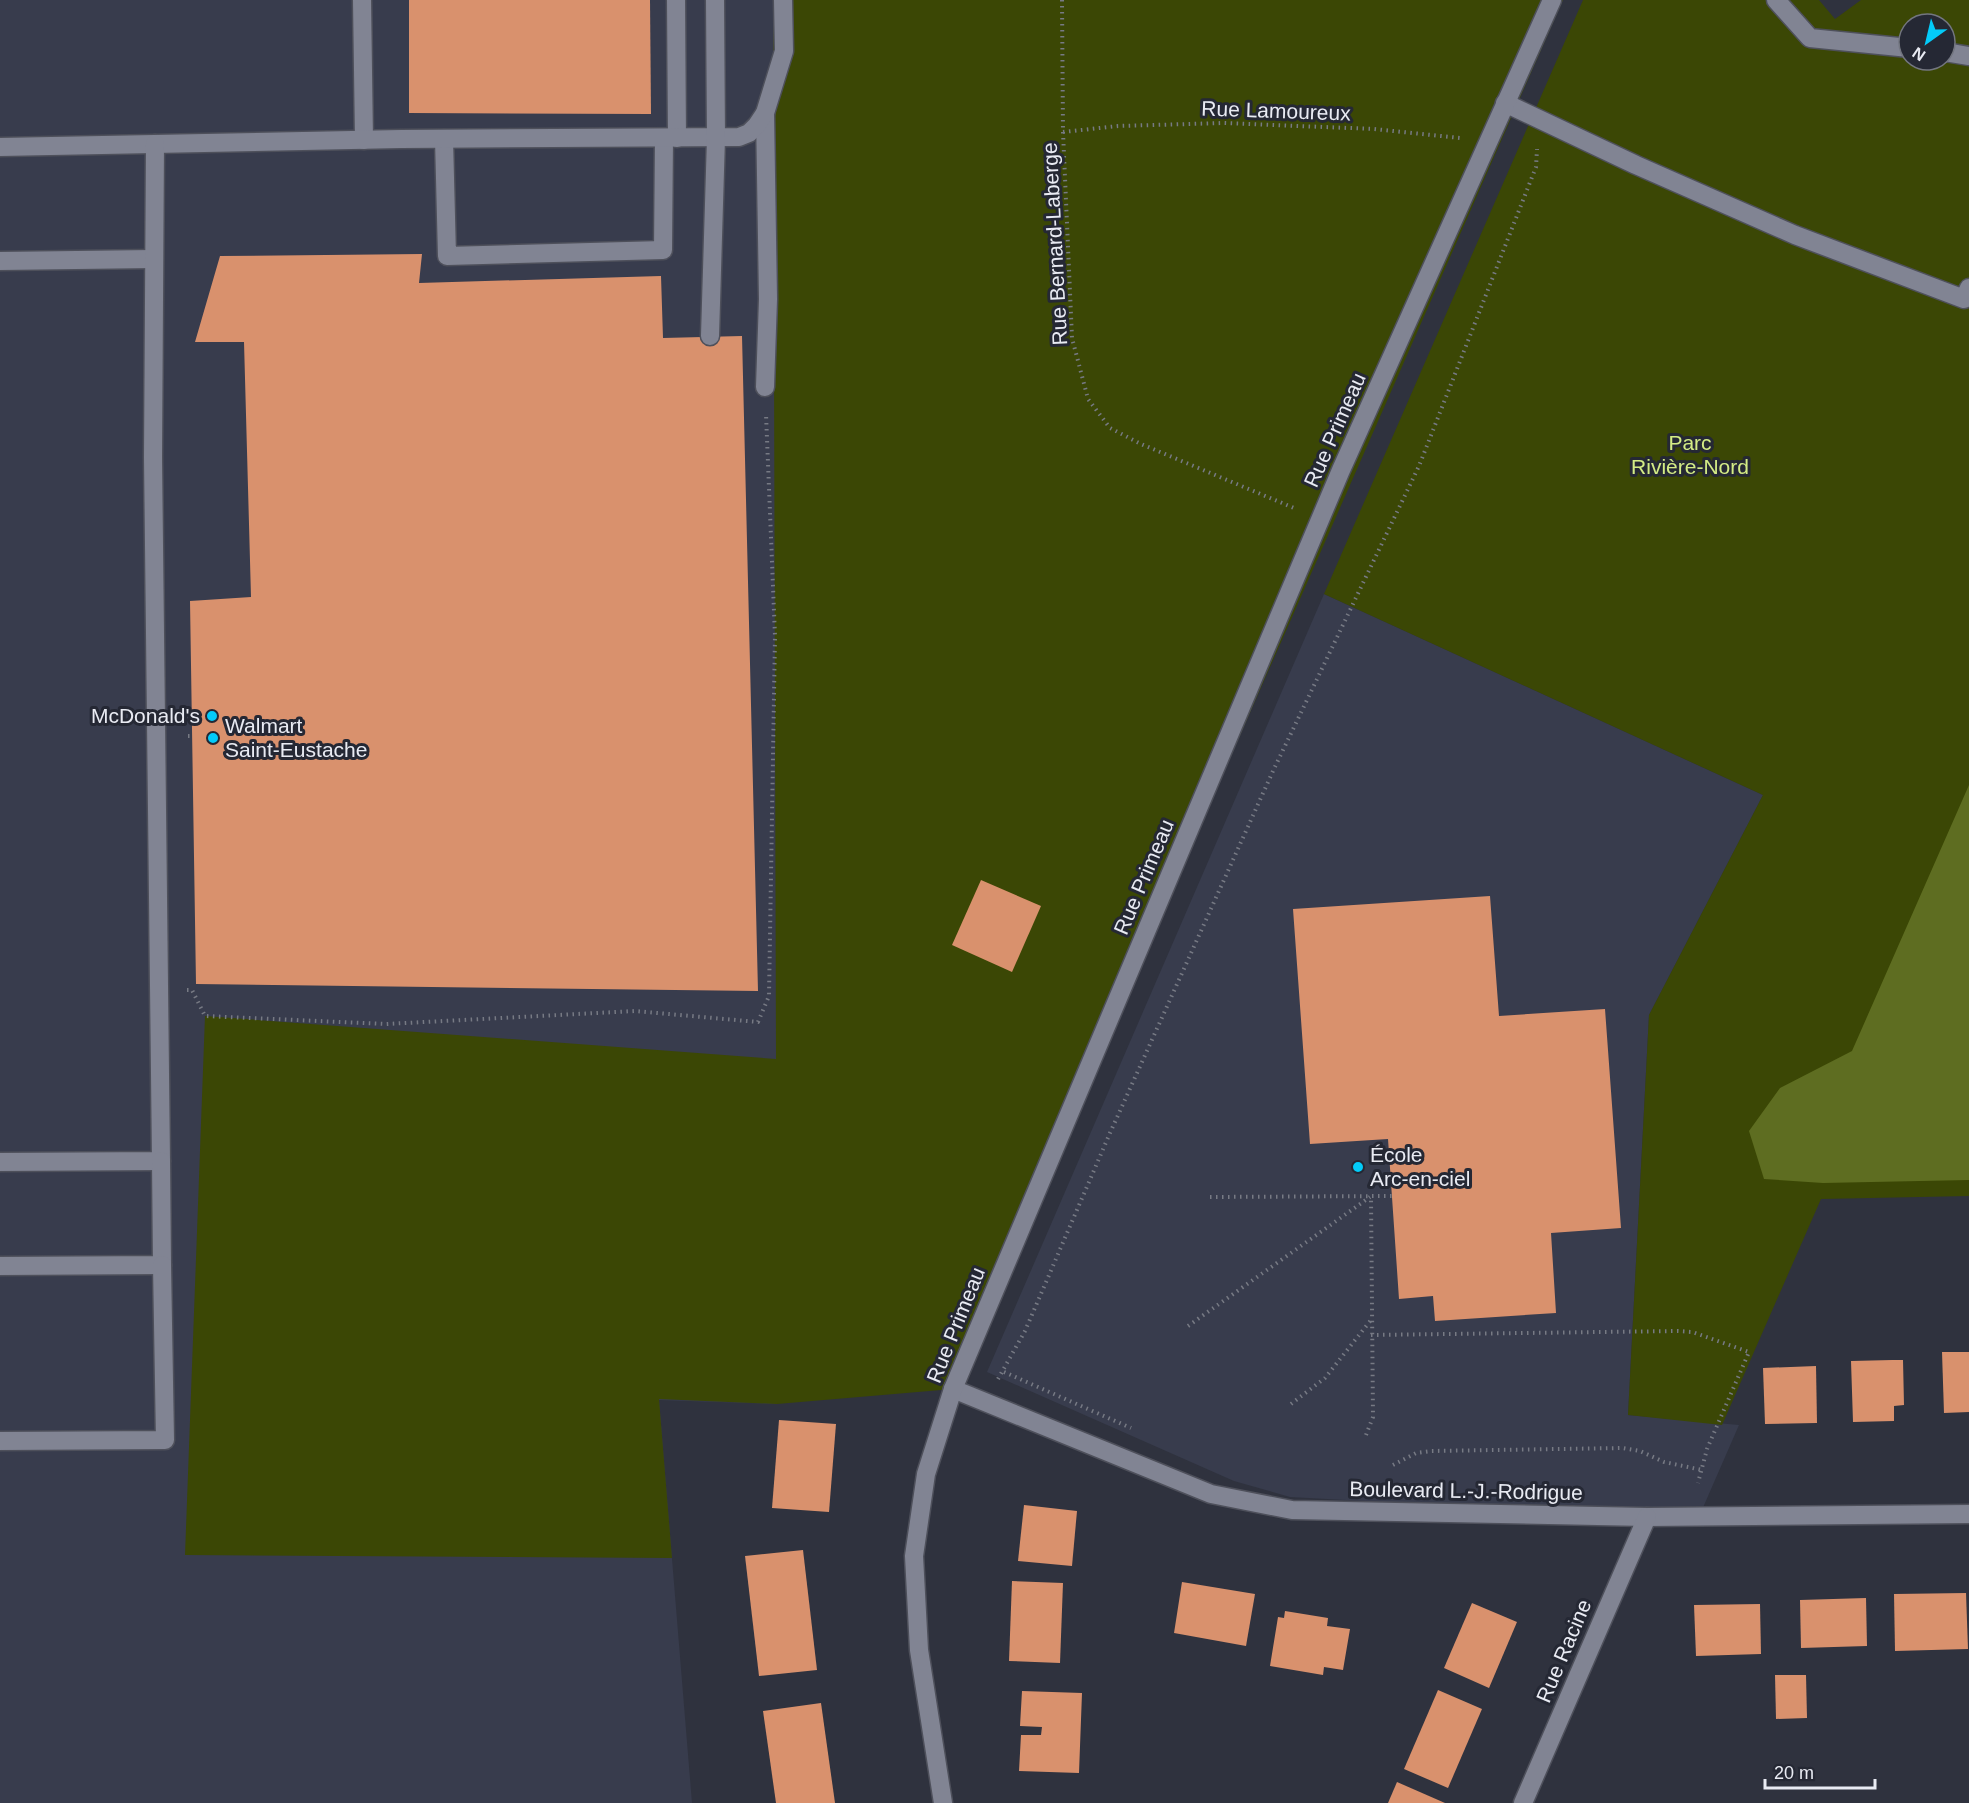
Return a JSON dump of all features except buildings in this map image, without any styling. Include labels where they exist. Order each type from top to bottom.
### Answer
[{"type":"street","points":[[362,0],[364,140]]},
{"type":"street","points":[[444,140],[447,256],[663,250],[671,138],[676,0]]},
{"type":"street","points":[[710,336],[716,138],[715,0]]},
{"type":"street","points":[[0,147],[364,140],[739,137],[749,133],[765,113],[784,51],[783,0]]},
{"type":"street","name":"Rue Primeau","points":[[943,1803],[920,1650],[914,1556],[926,1474],[953,1389],[1320,519],[1552,0]]},
{"type":"street","points":[[1776,0],[1810,38],[1897,47]]},
{"type":"street","points":[[1505,103],[1636,165],[1795,235],[1964,298],[1969,288]]},
{"type":"street","points":[[765,113],[768,299],[765,387]]},
{"type":"street","points":[[0,1441],[165,1440],[154,656],[154,144]]},
{"type":"street","points":[[0,261],[153,259]]},
{"type":"street","points":[[0,1162],[161,1161]]},
{"type":"street","points":[[0,1266],[162,1265]]},
{"type":"street","name":"Boulevard L.-J.-Rodrigue","points":[[953,1389],[1211,1494],[1292,1510],[1647,1517],[1969,1514]]},
{"type":"street","name":"Rue Racine","points":[[1522,1803],[1647,1517]]},
{"type":"path","name":"Rue Bernard-Laberge","points":[[1062,0],[1063,132],[1072,338],[1088,399],[1110,428],[1142,444],[1320,519]]},
{"type":"path","name":"Rue Lamoureux","points":[[1063,132],[1118,126],[1224,123],[1374,129],[1458,137],[1487,143]]},
{"type":"path","points":[[1013,1354],[1273,771],[1419,466],[1536,166],[1537,149]]},
{"type":"path","points":[[192,990],[205,1016],[386,1024],[635,1011],[758,1022],[769,996],[775,636],[765,387]]},
{"type":"path","points":[[1210,1197],[1392,1196]]},
{"type":"path","points":[[1366,1435],[1373,1417],[1371,1197]]},
{"type":"path","points":[[1188,1326],[1371,1197]]},
{"type":"path","points":[[1291,1404],[1325,1378],[1372,1320]]},
{"type":"path","points":[[1371,1335],[1678,1331],[1692,1332],[1749,1352],[1707,1449],[1698,1484]]},
{"type":"path","points":[[1004,1371],[1141,1433]]},
{"type":"path","points":[[1393,1465],[1416,1453],[1431,1451],[1623,1448],[1640,1451],[1664,1462],[1702,1470]]},
{"type":"shaded area","points":[[0,0],[792,0],[777,1404],[659,1400],[692,1803],[0,1803]]},
{"type":"shaded area","name":"École Arc-en-ciel","points":[[1324,594],[1763,795],[1649,1015],[1628,1415],[1739,1425],[1698,1519],[1290,1497],[1234,1481],[987,1372]]},
{"type":"green space","points":[[773,0],[1563,0],[953,1389],[777,1404],[659,1399],[672,1558],[185,1555],[205,1016],[776,1059]]},
{"type":"green space","name":"Parc Rivière-Nord","points":[[1583,0],[1819,0],[1835,19],[1861,0],[1969,0],[1969,1196],[1821,1199],[1722,1425],[1628,1415],[1649,1015],[1763,795],[1324,594]]},
{"type":"green space","points":[[1969,785],[1969,1180],[1823,1183],[1764,1179],[1749,1131],[1780,1088],[1852,1051]]},
{"type":"place","name":"McDonald's","points":[[212,716]]},
{"type":"place","name":"Walmart Saint-Eustache","points":[[213,738]]},
{"type":"place","name":"École Arc-en-ciel","points":[[1358,1167]]}]
